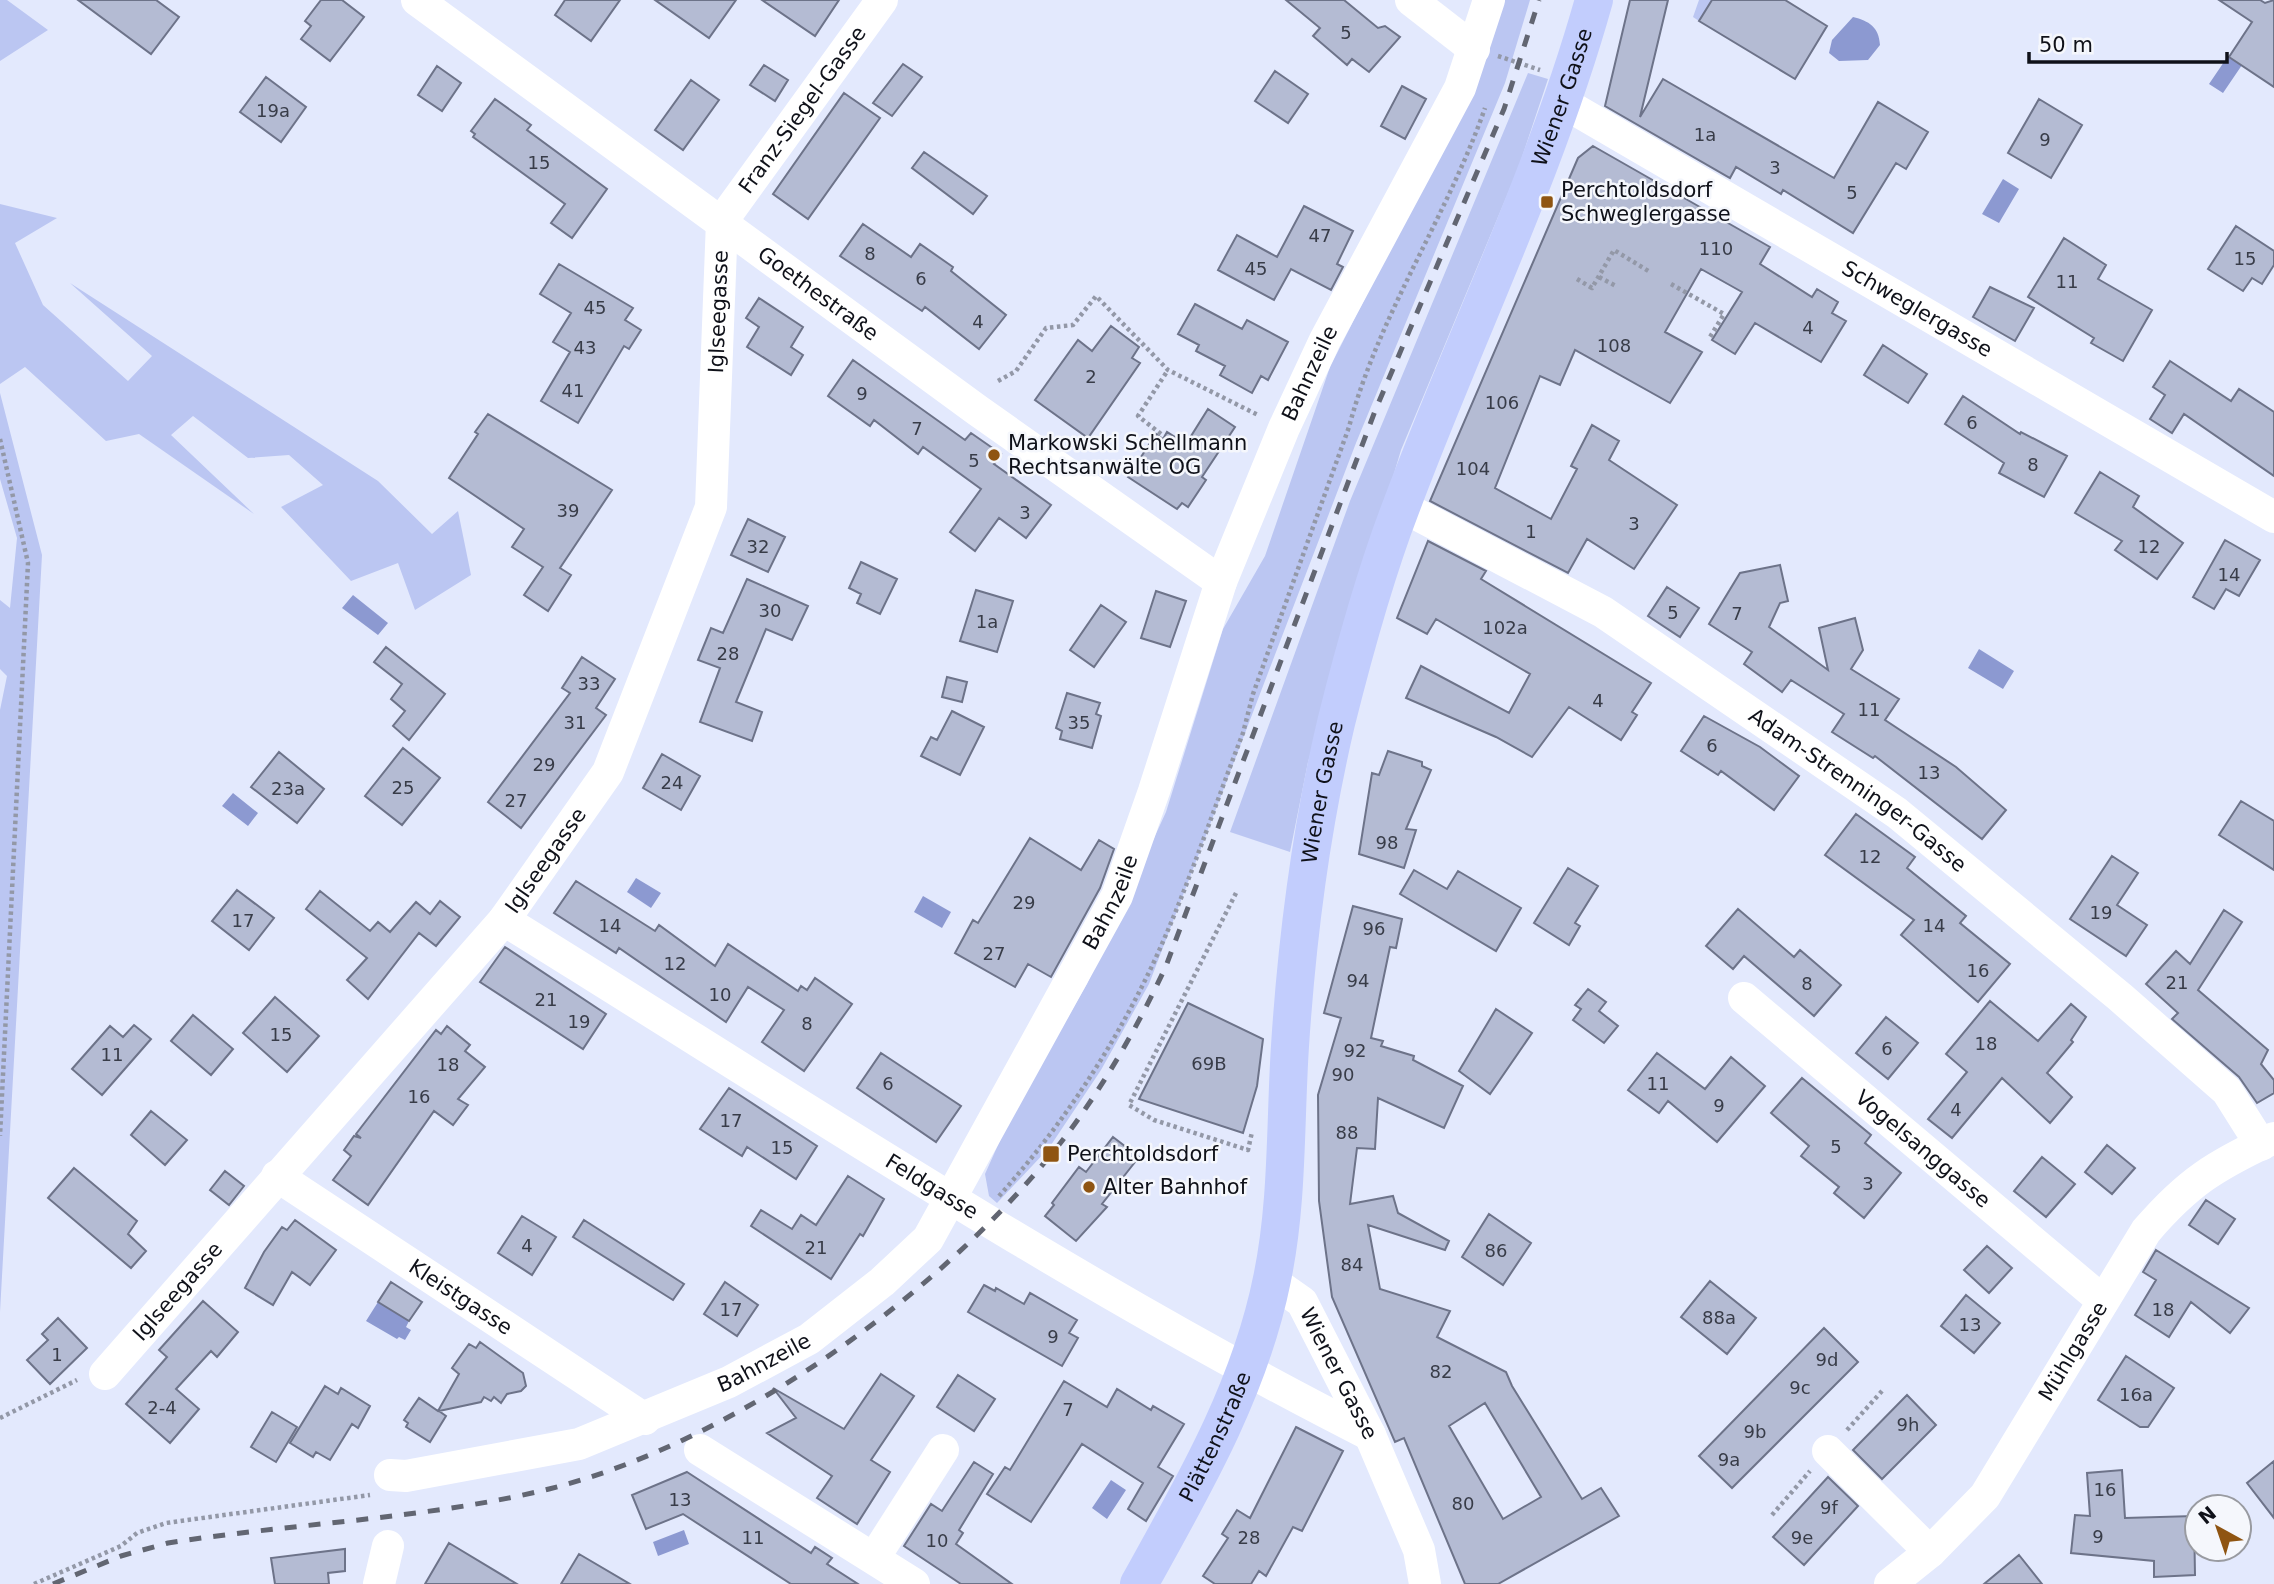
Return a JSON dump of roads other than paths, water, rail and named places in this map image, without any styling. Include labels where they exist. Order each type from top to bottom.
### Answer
[{"type":"main road","name":"Wiener Gasse","points":[[1272,1280],[1280,1228],[1295,977],[1320,801],[1353,660],[1401,506],[1562,102],[1594,0]]},
{"type":"main road","name":"Plättenstraße","points":[[1139,1584],[1206,1459],[1245,1371],[1272,1280]]},
{"type":"street","name":"Goethestraße","points":[[417,0],[722,220],[977,410],[1221,582]]},
{"type":"street","name":"Franz-Siegel-Gasse","points":[[722,220],[882,0]]},
{"type":"street","points":[[1411,0],[1474,49]]},
{"type":"street","name":"Bahnzeile","points":[[398,1475],[579,1444],[645,1419],[729,1382],[809,1339],[881,1282],[928,1238],[953,1197],[1116,896],[1154,791],[1221,582],[1284,428],[1325,340],[1460,88],[1489,0]]},
{"type":"street","name":"Schweglergasse","points":[[1562,102],[2274,517]]},
{"type":"street","name":"Iglseegasse","points":[[106,1374],[504,920],[608,772],[711,507],[722,220]]},
{"type":"street","name":"Adam-Strenninger-Gasse","points":[[1401,506],[1603,612],[1897,813],[2120,997],[2227,1091],[2267,1141]]},
{"type":"street","name":"Feldgasse","points":[[504,920],[981,1216],[1245,1371],[1370,1434]]},
{"type":"street","name":"Vogelsanggasse","points":[[1744,998],[2103,1301]]},
{"type":"street","name":"Mühlgasse","points":[[1890,1584],[1930,1552],[1985,1496],[2146,1231],[2176,1198],[2206,1172],[2267,1141]]},
{"type":"street","name":"Kleistgasse","points":[[277,1176],[645,1419]]},
{"type":"street","name":"Wiener Gasse","points":[[1272,1280],[1302,1302],[1370,1434],[1419,1550],[1425,1584]]},
{"type":"street","points":[[700,1450],[914,1584]]},
{"type":"street","points":[[874,1558],[943,1450]]},
{"type":"street","points":[[1828,1451],[1930,1552]]},
{"type":"street","points":[[379,1584],[388,1546]]},
{"type":"railway","points":[[53,1584],[121,1556],[168,1543],[456,1507],[549,1489],[622,1466],[695,1434],[768,1394],[840,1348],[907,1297],[970,1242],[1026,1184],[1074,1125],[1100,1087],[1135,1028],[1166,966],[1375,411],[1504,109],[1539,0]]},
{"type":"place","name":"Perchtoldsdorf Schweglergasse","points":[[1547,202]]},
{"type":"place","name":"Markowski Schellmann Rechtsanwälte OG","points":[[994,455]]},
{"type":"place","name":"Perchtoldsdorf","points":[[1051,1154]]},
{"type":"place","name":"Alter Bahnhof","points":[[1089,1187]]}]
